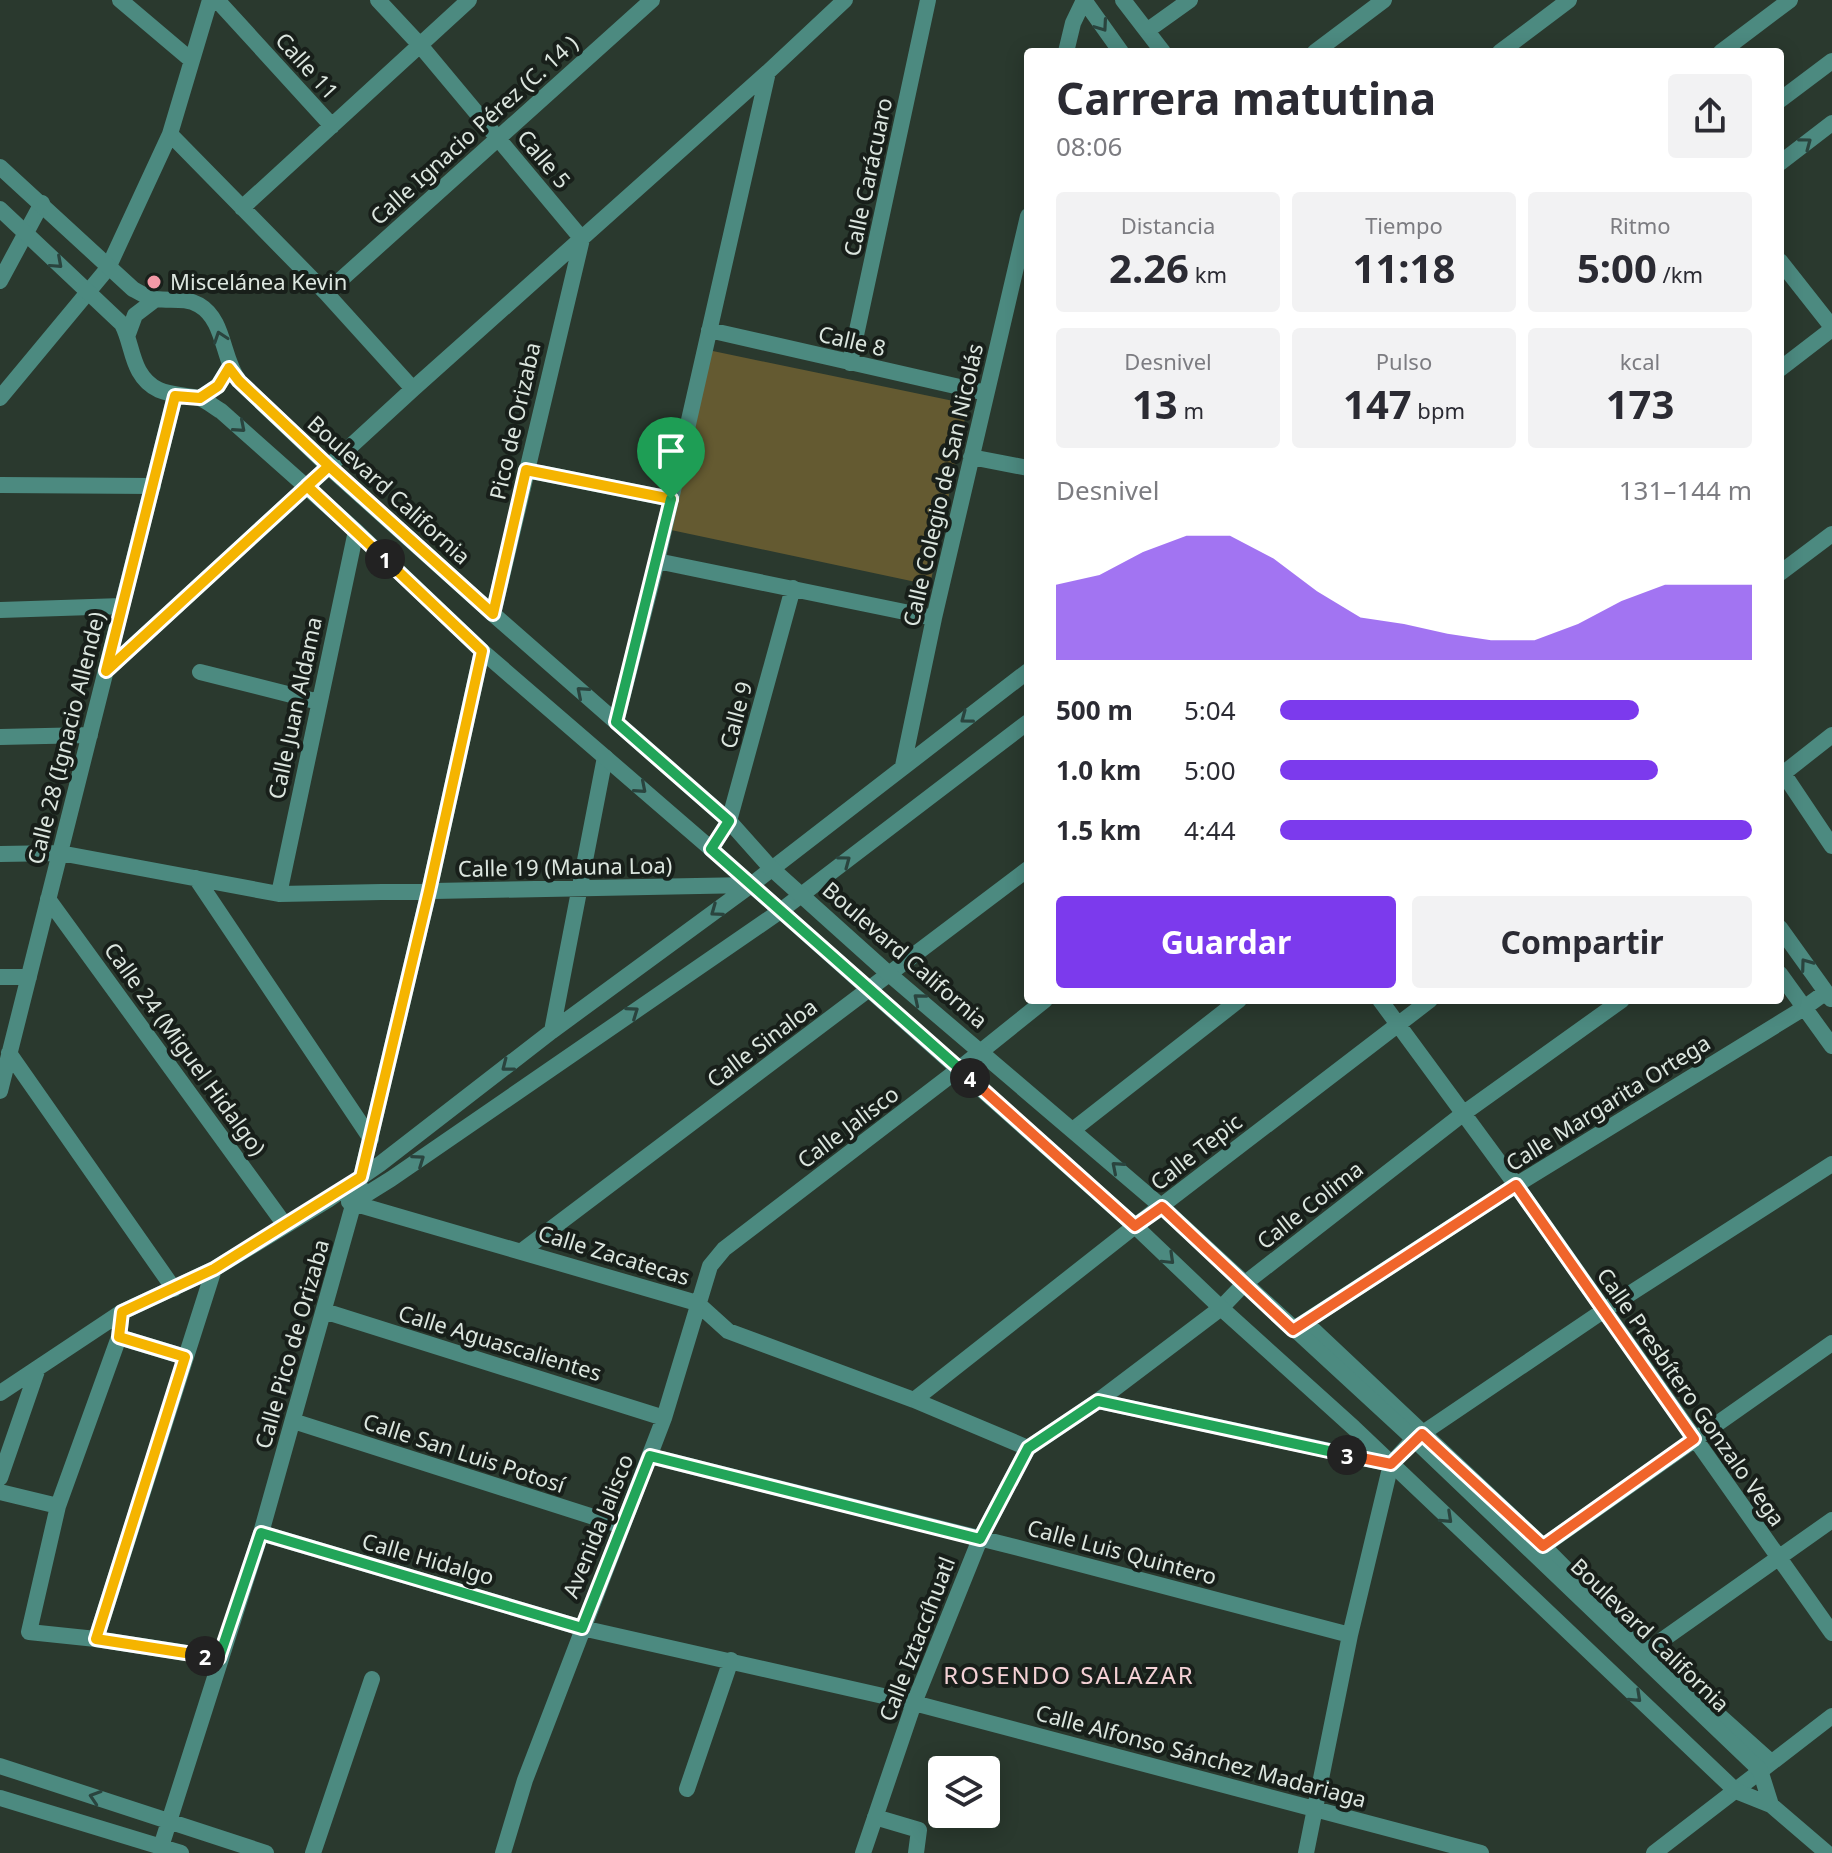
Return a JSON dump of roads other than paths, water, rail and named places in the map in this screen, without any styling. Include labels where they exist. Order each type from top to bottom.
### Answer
[{"type":"street","points":[[120,0],[191,60]]},
{"type":"street","points":[[0,398],[108,268],[170,134],[210,0]]},
{"type":"street","name":"Calle 11","points":[[217,0],[332,126]]},
{"type":"street","name":"Calle 5","points":[[378,0],[419,44],[582,239]]},
{"type":"street","points":[[242,208],[469,0]]},
{"type":"street","name":"Calle Ignacio Pérez (C. 14 )","points":[[326,293],[652,0]]},
{"type":"street","points":[[106,671],[413,389],[845,0]]},
{"type":"street","name":"Calle Carácuaro","points":[[850,363],[928,0]]},
{"type":"street","points":[[1067,48],[1073,23],[1084,0],[1118,48]]},
{"type":"street","points":[[1123,0],[1160,48]]},
{"type":"street","points":[[1148,30],[1190,0]]},
{"type":"street","points":[[1320,48],[1384,0]]},
{"type":"street","points":[[1505,48],[1568,0]]},
{"type":"street","points":[[1726,48],[1790,0]]},
{"type":"street","points":[[1784,97],[1832,61]]},
{"type":"street","points":[[616,722],[657,561],[768,72]]},
{"type":"street","points":[[1784,160],[1832,123]]},
{"type":"street","points":[[170,134],[326,293],[413,389]]},
{"type":"street","name":"Boulevard California","points":[[0,167],[133,289],[156,299],[183,299],[200,306],[213,318],[229,368],[239,381],[493,614],[729,821],[771,868],[889,974],[1074,1129],[1244,1284],[1299,1326],[1765,1766],[1771,1805]]},
{"type":"street","points":[[0,281],[42,203]]},
{"type":"street","points":[[0,209],[115,315],[128,334],[136,367],[146,383],[175,396],[200,398],[221,411],[307,486],[482,651],[711,849],[1135,1226],[1354,1428],[1736,1791],[1771,1805],[1827,1853]]},
{"type":"street","name":"Calle Colegio de San Nicolás","points":[[903,766],[934,618],[1024,233]]},
{"type":"street","name":"Pico de Orizaba","points":[[493,614],[582,239]]},
{"type":"street","points":[[1784,266],[1832,328],[1784,366]]},
{"type":"street","points":[[128,334],[135,315],[156,299]]},
{"type":"street","name":"Calle 8","points":[[709,330],[986,393]]},
{"type":"street","points":[[200,398],[218,386],[229,368]]},
{"type":"street","name":"Calle 28 (Ignacio Allende)","points":[[0,1091],[175,396]]},
{"type":"street","points":[[971,457],[1024,467]]},
{"type":"street","points":[[526,470],[671,499]]},
{"type":"street","points":[[0,485],[153,486]]},
{"type":"street","name":"Calle Juan Aldama","points":[[279,894],[356,531]]},
{"type":"street","points":[[1784,570],[1832,534]]},
{"type":"street","points":[[657,561],[934,618]]},
{"type":"street","name":"Calle 9","points":[[711,849],[729,821],[793,588]]},
{"type":"street","points":[[0,610],[122,606]]},
{"type":"street","name":"Calle Pico de Orizaba","points":[[160,1850],[261,1533],[361,1177],[482,651]]},
{"type":"street","points":[[200,672],[319,702]]},
{"type":"street","points":[[0,1393],[122,1312],[214,1269],[361,1177],[751,885],[1024,674]]},
{"type":"street","points":[[354,1202],[779,912],[1024,725]]},
{"type":"street","points":[[0,737],[90,735]]},
{"type":"street","points":[[1784,772],[1832,735]]},
{"type":"street","points":[[552,1031],[605,757]]},
{"type":"street","points":[[1784,778],[1832,846]]},
{"type":"street","name":"Calle 19 (Mauna Loa)","points":[[0,854],[60,853],[279,894],[751,885]]},
{"type":"street","name":"Calle Sinaloa","points":[[522,1251],[1024,872]]},
{"type":"street","points":[[196,878],[371,1139]]},
{"type":"street","name":"Calle 24 (Miguel Hidalgo)","points":[[48,899],[285,1225]]},
{"type":"street","points":[[1784,934],[1829,996]]},
{"type":"street","points":[[0,977],[29,977]]},
{"type":"street","points":[[1784,980],[1832,1046]]},
{"type":"street","name":"Calle Margarita Ortega","points":[[1299,1326],[1516,1185],[1804,1008],[1829,996]]},
{"type":"street","name":"Calle Jalisco","points":[[697,1303],[710,1266],[724,1249],[1040,1004]]},
{"type":"street","points":[[1074,1129],[1234,1004]]},
{"type":"street","name":"Calle Presbítero Gonzalo Vega","points":[[1383,1004],[1516,1185],[1832,1633]]},
{"type":"street","name":"Calle Tepic","points":[[914,1400],[1425,1004]]},
{"type":"street","name":"Calle Colima","points":[[1028,1448],[1098,1401],[1221,1308],[1244,1284],[1464,1113],[1616,1004]]},
{"type":"street","points":[[9,1053],[174,1289]]},
{"type":"street","points":[[1306,1853],[1350,1635],[1391,1464],[1418,1437],[1603,1311],[1832,1164]]},
{"type":"street","name":"Calle Zacatecas","points":[[328,1200],[354,1202],[697,1303],[728,1331],[914,1400],[1028,1448]]},
{"type":"street","points":[[96,1639],[214,1269]]},
{"type":"street","name":"Avenida Jalisco","points":[[503,1853],[525,1780],[664,1418],[697,1303]]},
{"type":"street","name":"Calle Aguascalientes","points":[[324,1311],[664,1418]]},
{"type":"street","points":[[122,1312],[119,1337],[58,1506],[29,1632],[219,1658]]},
{"type":"street","points":[[119,1337],[185,1357]]},
{"type":"street","points":[[1538,1549],[1832,1343]]},
{"type":"street","points":[[0,1478],[38,1368]]},
{"type":"street","points":[[1098,1401],[1391,1464]]},
{"type":"street","name":"Calle San Luis Potosí","points":[[293,1421],[622,1526]]},
{"type":"street","name":"Calle Iztaccíhuatl","points":[[863,1853],[914,1703],[980,1539],[1028,1448]]},
{"type":"street","name":"Calle Luis Quintero","points":[[650,1456],[1350,1635]]},
{"type":"street","points":[[0,1492],[58,1506]]},
{"type":"street","points":[[1644,1653],[1832,1520]]},
{"type":"street","name":"Calle Hidalgo","points":[[261,1533],[582,1628]]},
{"type":"street","name":"Calle Alfonso Sánchez Madariaga","points":[[582,1628],[914,1703],[1481,1853]]},
{"type":"street","points":[[687,1789],[731,1660]]},
{"type":"street","points":[[313,1853],[372,1679]]},
{"type":"street","points":[[1654,1853],[1832,1716]]},
{"type":"street","points":[[0,1766],[266,1853]]},
{"type":"street","points":[[0,1798],[160,1850],[181,1853]]},
{"type":"street","points":[[875,1817],[919,1830],[916,1853]]},
{"type":"place","name":"Miscelánea Kevin","points":[[154,282]]},
{"type":"district","name":"ROSENDO SALAZAR","points":[[1069,1676]]}]
